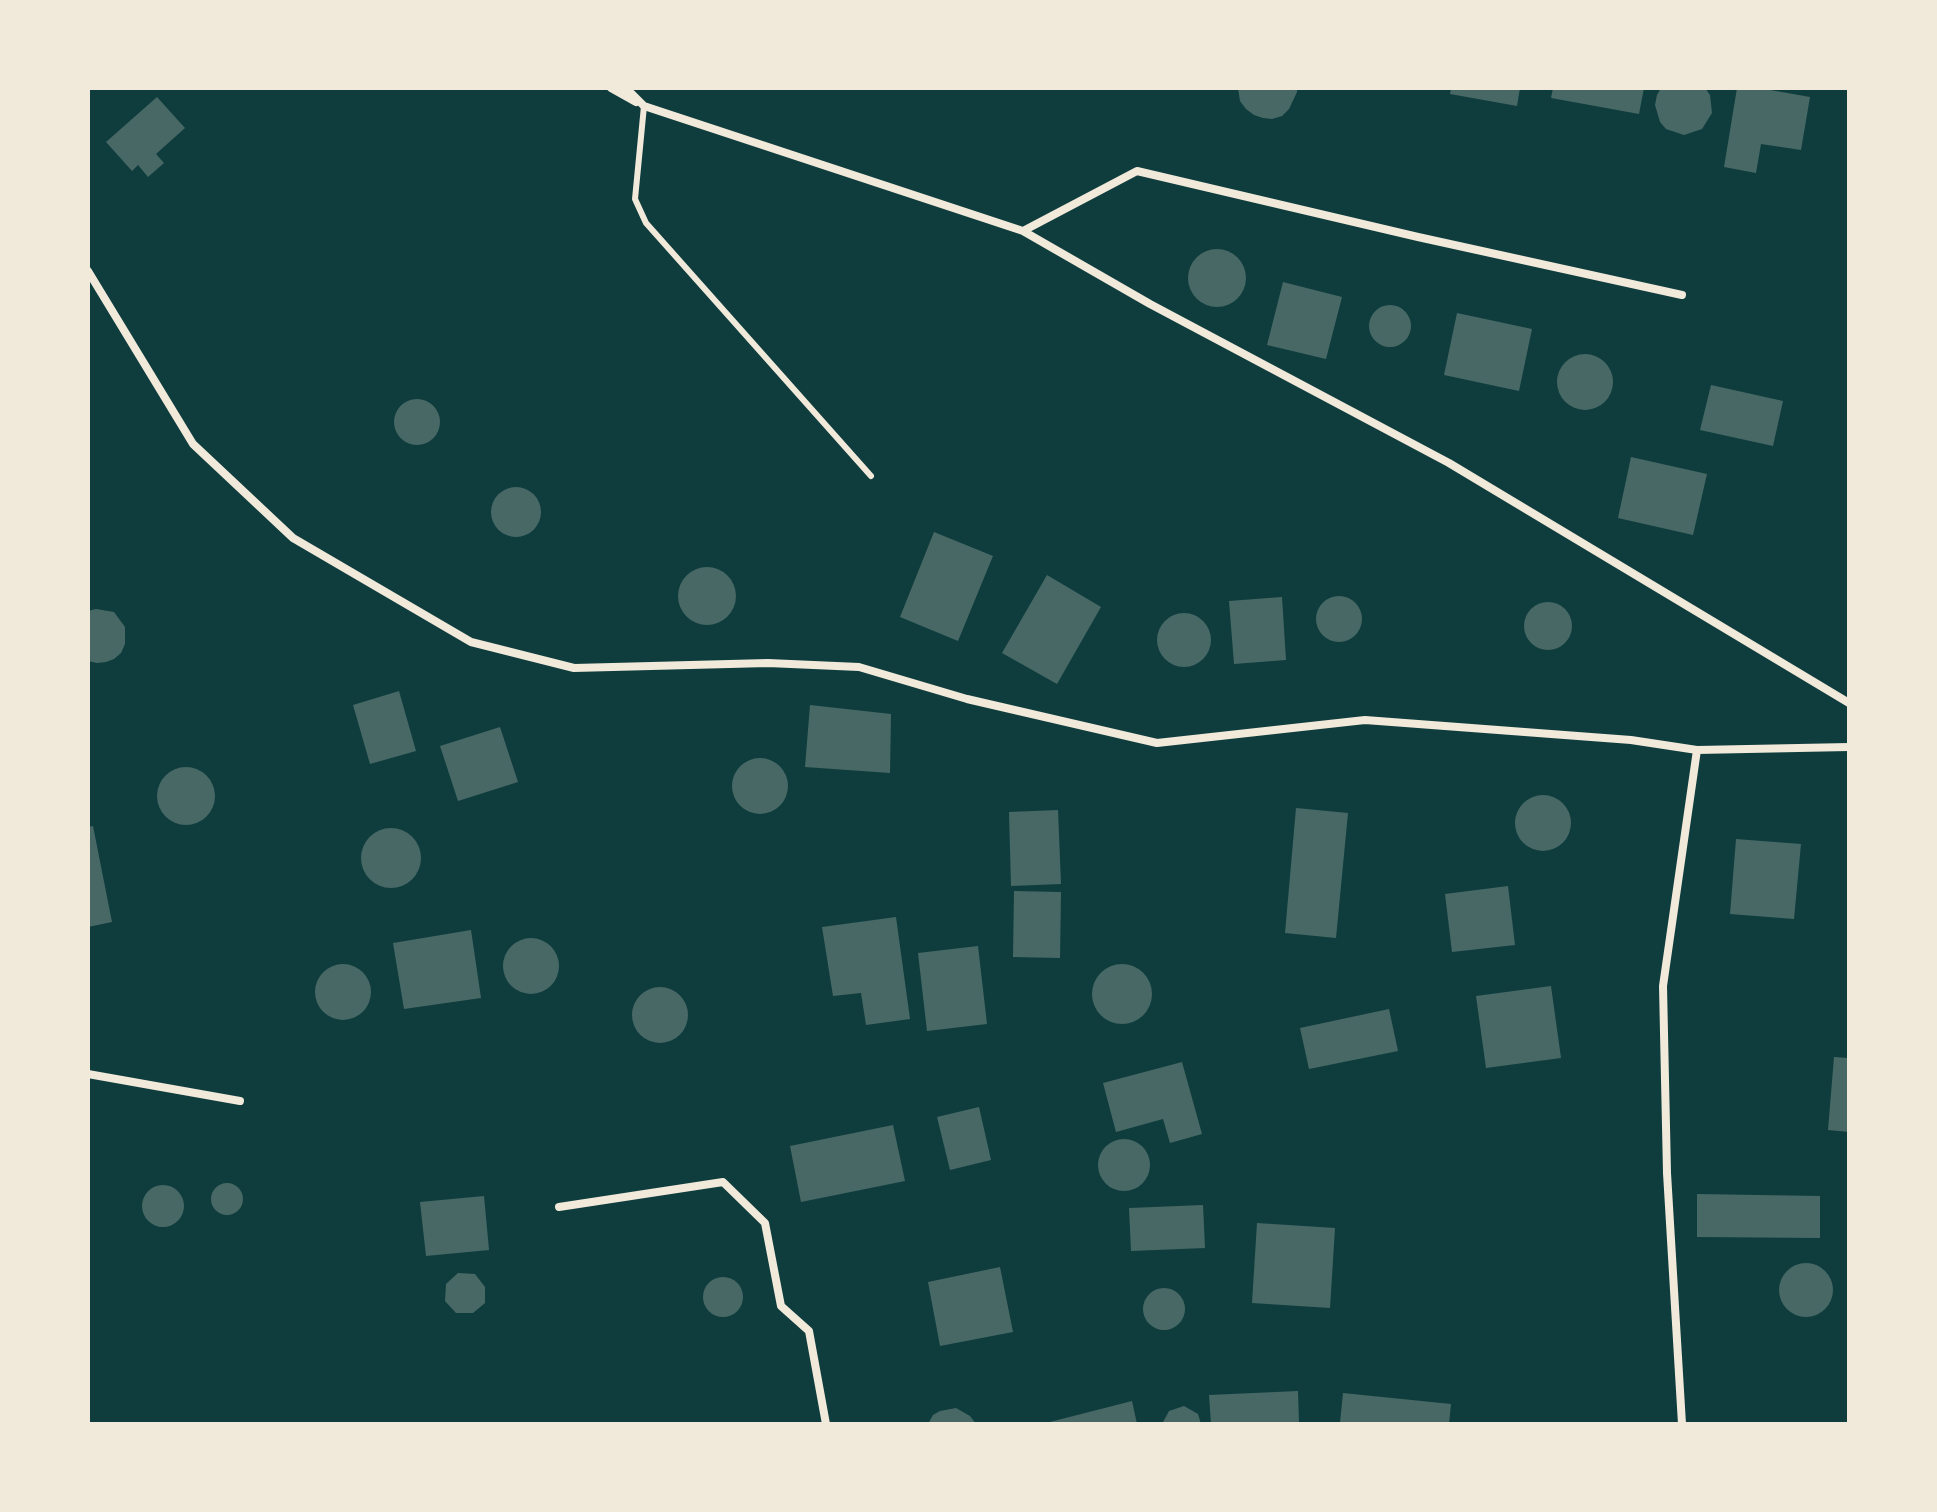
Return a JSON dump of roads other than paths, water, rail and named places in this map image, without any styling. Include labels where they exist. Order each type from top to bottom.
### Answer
[{"type":"street","points":[[611,88],[644,106],[1023,231],[1150,304],[1449,463],[1849,703]]},
{"type":"street","points":[[626,88],[644,106]]},
{"type":"street","points":[[1023,231],[1137,171],[1682,295]]},
{"type":"street","points":[[88,271],[193,444],[293,538],[471,642],[574,668],[768,663],[859,667],[967,699],[1157,743],[1365,720],[1631,740],[1697,750],[1849,747]]},
{"type":"street","points":[[1682,1424],[1667,1173],[1663,986],[1697,750]]},
{"type":"street","points":[[88,1074],[240,1101]]},
{"type":"street","points":[[559,1207],[723,1182],[765,1223],[781,1306],[809,1331],[826,1424]]},
{"type":"lane","points":[[644,106],[635,199],[646,223],[871,476]]}]
